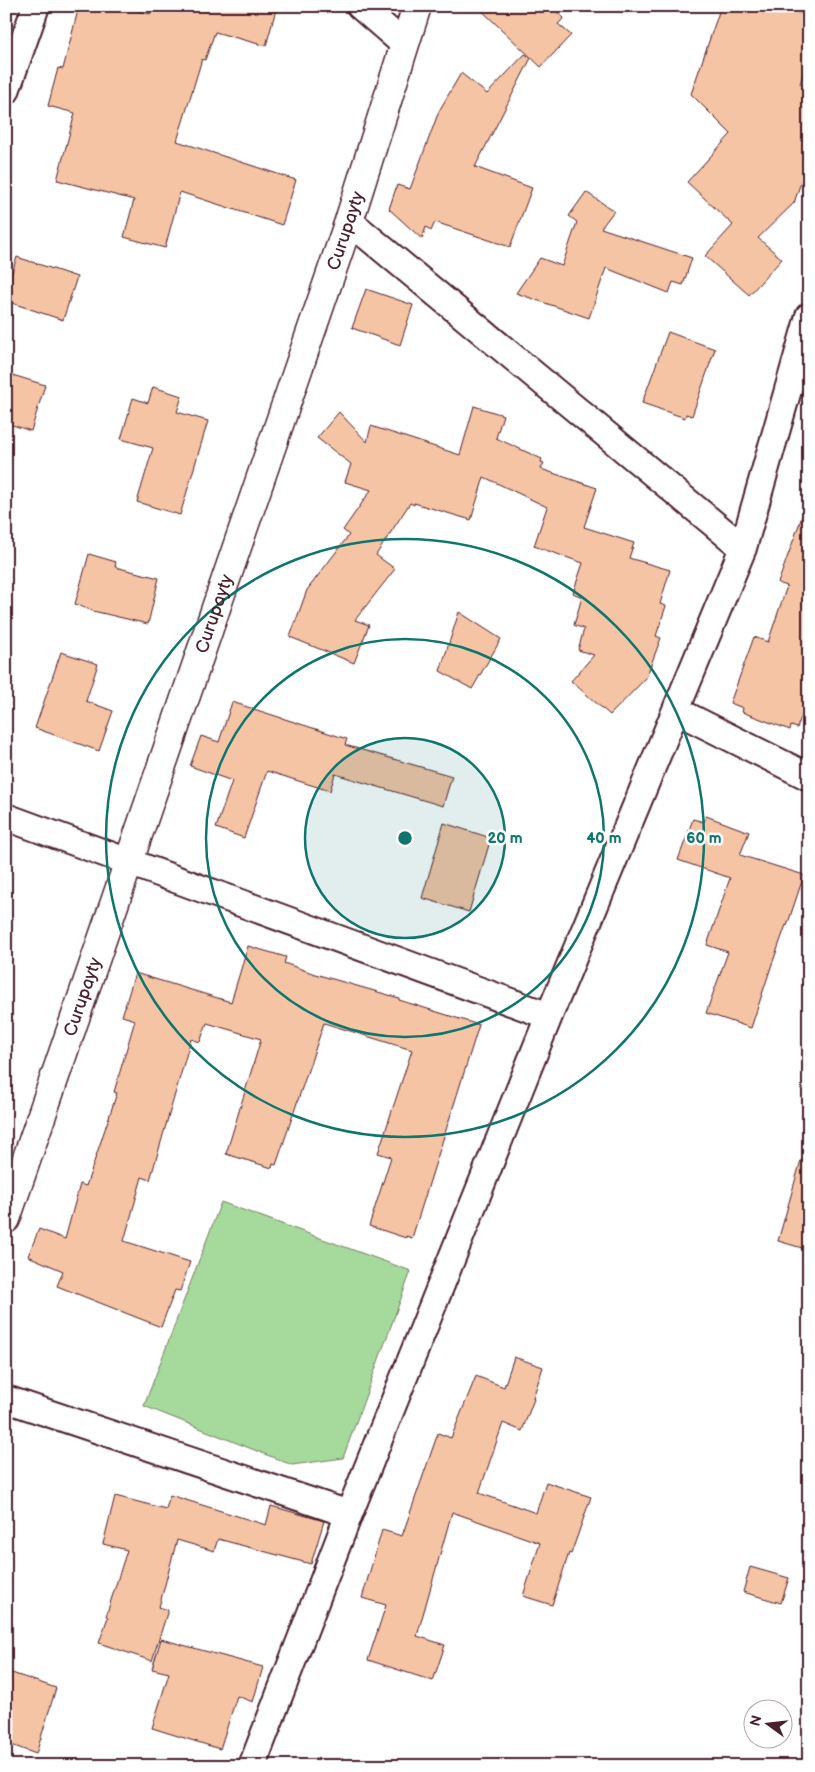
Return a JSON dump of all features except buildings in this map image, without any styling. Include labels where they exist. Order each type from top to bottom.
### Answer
[{"type":"street","points":[[6,91],[36,6]]},
{"type":"street","points":[[360,6],[404,44]]},
{"type":"street","name":"Curupayty","points":[[6,1219],[349,221],[417,6]]},
{"type":"street","points":[[349,221],[743,548]]},
{"type":"street","points":[[252,1766],[349,1514],[549,1016],[743,548],[809,316]]},
{"type":"street","points":[[677,711],[809,777]]},
{"type":"street","points":[[6,817],[549,1016]]},
{"type":"street","points":[[6,1399],[349,1514]]},
{"type":"green space","points":[[221,1202],[411,1271],[343,1458],[292,1465],[144,1406]]}]
